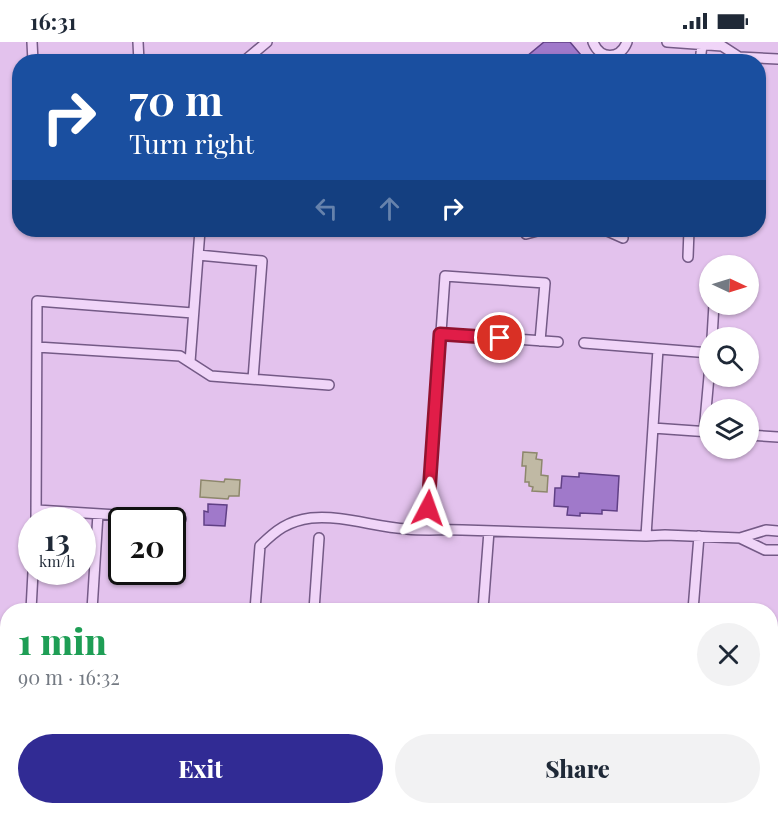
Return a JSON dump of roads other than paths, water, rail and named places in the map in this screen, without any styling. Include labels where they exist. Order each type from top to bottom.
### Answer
[{"type":"lane","points":[[253,54],[267,42]]},
{"type":"lane","points":[[618,54],[627,42]]},
{"type":"lane","points":[[667,42],[702,45],[726,44]]},
{"type":"lane","points":[[701,54],[702,45]]},
{"type":"lane","points":[[190,362],[199,237]]},
{"type":"lane","points":[[688,257],[689,237]]},
{"type":"lane","points":[[198,255],[262,261],[252,379]]},
{"type":"lane","points":[[427,530],[445,276],[545,283],[540,341]]},
{"type":"lane","points":[[37,507],[37,301],[194,312]]},
{"type":"lane","points":[[440,334],[558,342]]},
{"type":"lane","points":[[585,344],[699,352]]},
{"type":"lane","points":[[37,347],[180,356],[211,376],[330,385]]},
{"type":"lane","points":[[646,536],[658,349]]},
{"type":"lane","points":[[653,428],[699,431]]},
{"type":"lane","points":[[759,436],[778,437]]},
{"type":"lane","points":[[92,603],[98,514],[108,515]]},
{"type":"lane","points":[[256,603],[260,546],[273,532],[288,524],[309,518],[346,518],[406,529],[427,530],[740,538],[766,530],[778,531]]},
{"type":"lane","points":[[484,603],[489,531]]},
{"type":"lane","points":[[694,603],[699,536]]},
{"type":"lane","points":[[314,603],[319,538]]},
{"type":"lane","points":[[740,538],[765,550],[778,550]]},
{"type":"lane","points":[[31,603],[32,585]]}]
